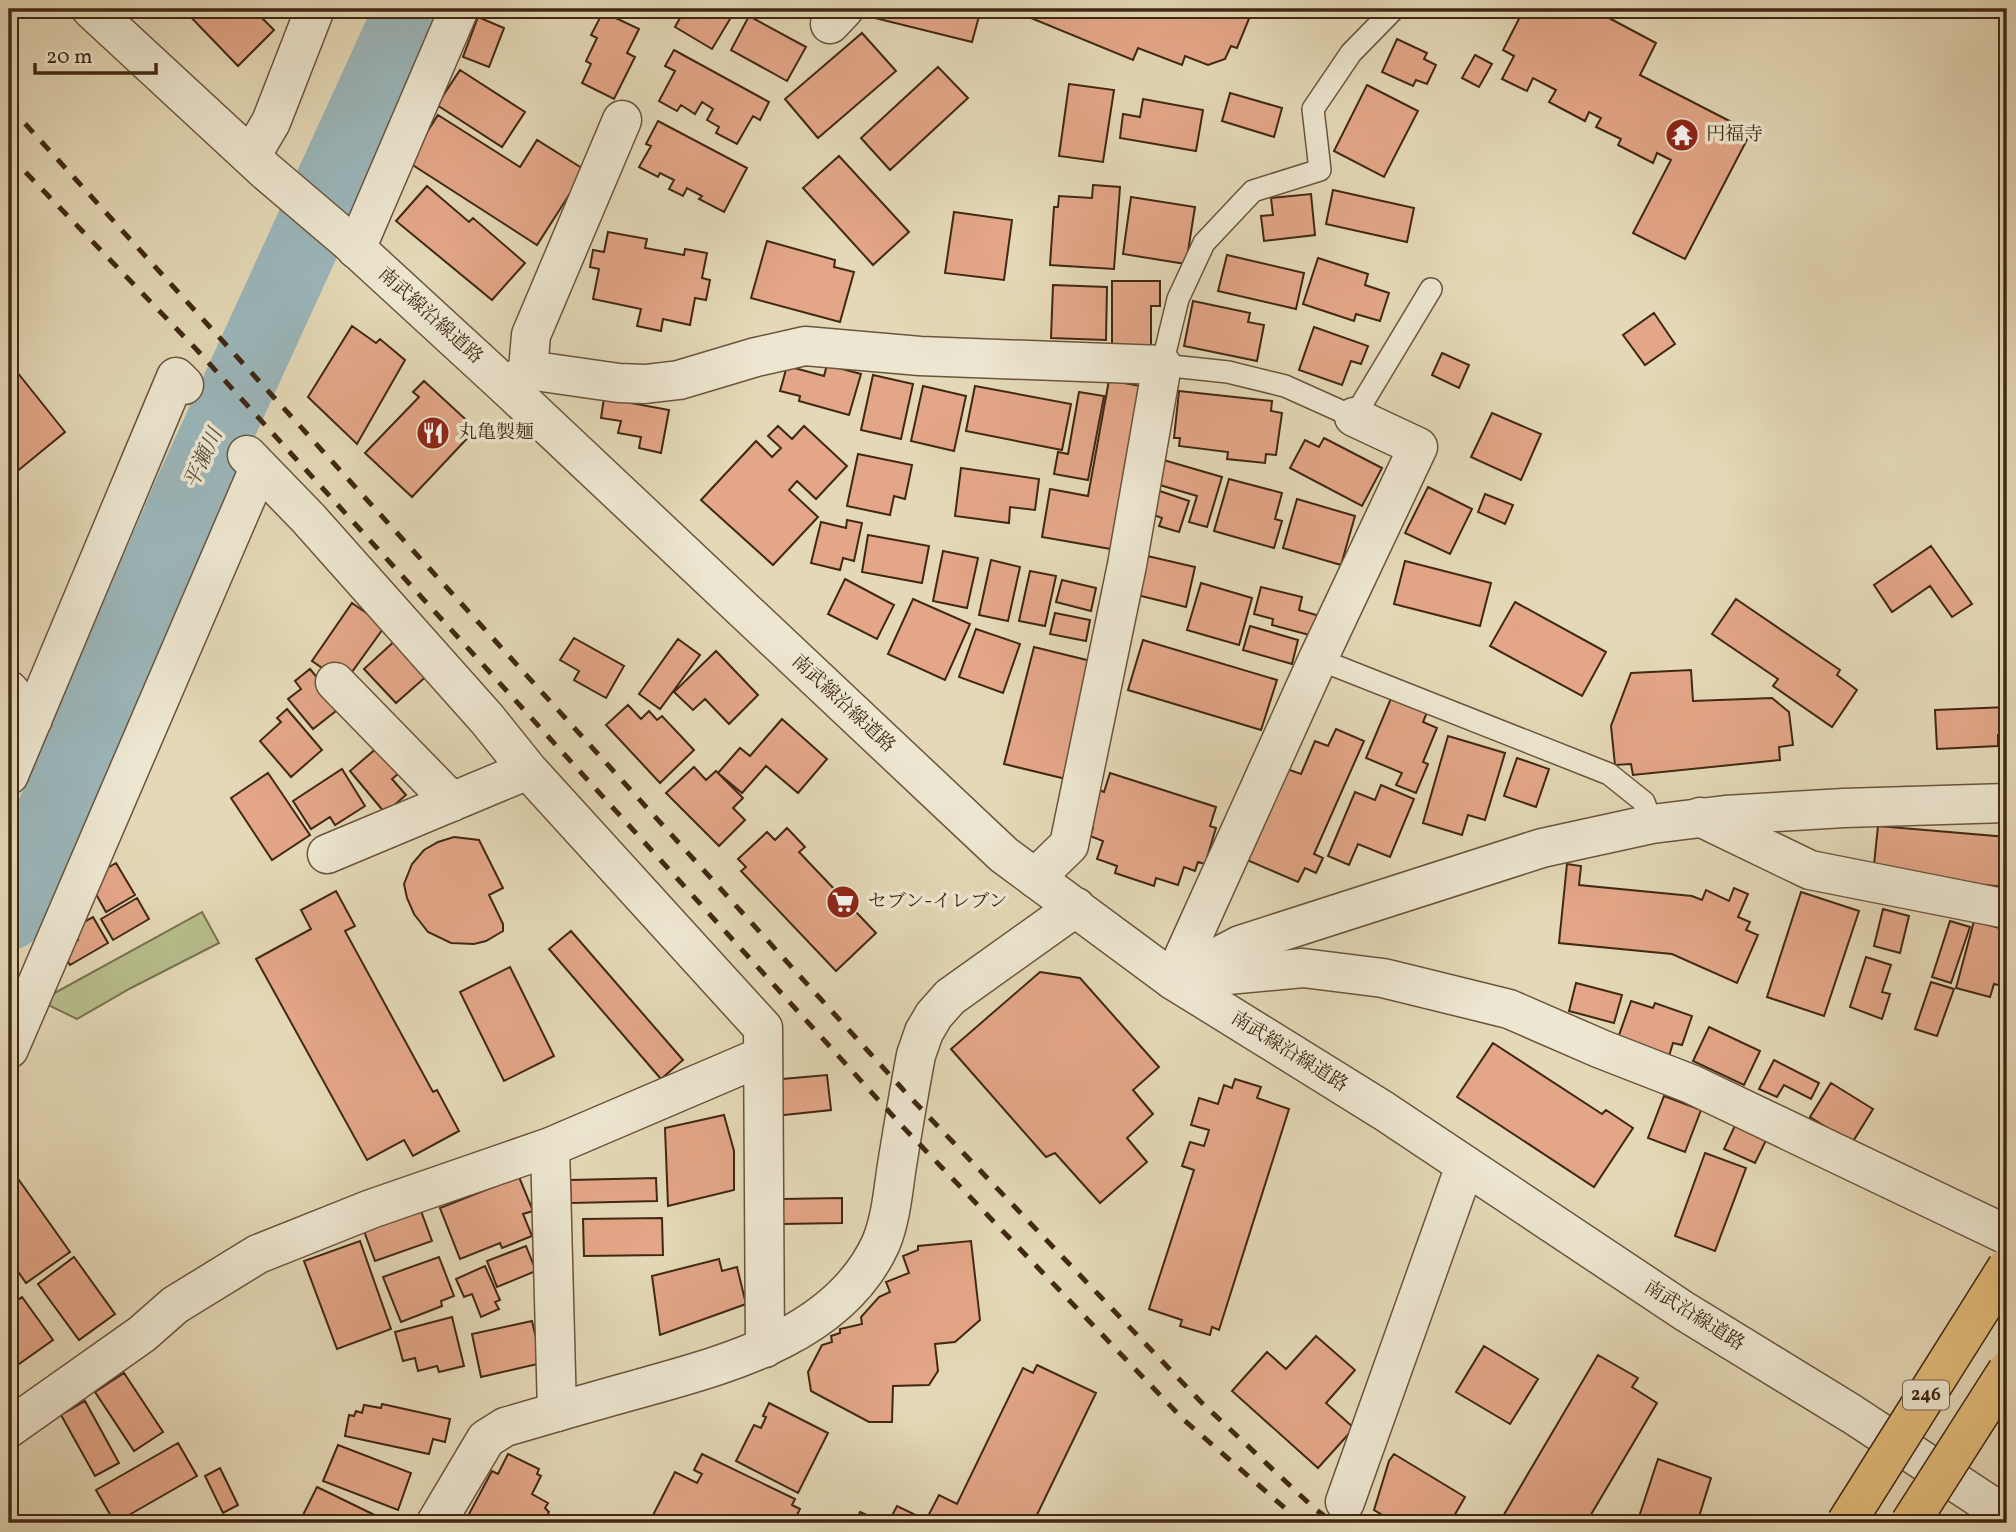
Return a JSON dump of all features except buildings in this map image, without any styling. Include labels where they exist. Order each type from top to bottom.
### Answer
[{"type":"highway","name":"246","points":[[1846,1523],[2007,1266]]},
{"type":"highway","name":"246","points":[[1910,1523],[2007,1370]]},
{"type":"street","name":"南武線沿線道路","points":[[91,9],[259,164],[352,244],[518,379],[1004,855],[1173,979],[1384,1111]]},
{"type":"street","points":[[259,164],[271,122],[316,9]]},
{"type":"street","points":[[352,244],[458,9]]},
{"type":"street","points":[[622,120],[531,335],[518,379],[645,384],[679,380],[756,357],[805,346],[920,356],[1162,365],[1127,565],[1069,845],[1035,878]]},
{"type":"street","points":[[9,775],[176,377],[184,385]]},
{"type":"street","points":[[1173,979],[1318,659],[1418,447],[1354,417]]},
{"type":"street","points":[[9,1049],[253,461],[487,719],[528,770],[763,1028],[765,1348]]},
{"type":"street","points":[[335,681],[452,802]]},
{"type":"street","points":[[9,690],[33,719]]},
{"type":"street","points":[[327,854],[528,770]]},
{"type":"street","points":[[1173,979],[1253,941],[1542,848],[1652,824],[1699,817],[1844,808],[2007,803]]},
{"type":"street","points":[[1699,817],[1810,870],[2007,909]]},
{"type":"street","points":[[436,1523],[486,1439],[505,1427],[712,1368],[765,1348],[808,1325],[841,1298],[867,1269],[882,1241],[891,1207],[916,1055],[924,1032],[934,1015],[959,990],[1076,906]]},
{"type":"street","points":[[1173,979],[1303,968],[1383,978],[1509,1009],[1691,1084],[2007,1236]]},
{"type":"street","points":[[9,1428],[142,1334],[175,1305],[258,1254],[371,1209],[550,1147],[763,1056]]},
{"type":"street","name":"南武沿線道路","points":[[1384,1111],[1684,1311],[1852,1414],[2007,1516]]},
{"type":"street","points":[[550,1147],[557,1412]]},
{"type":"street","points":[[1345,1502],[1465,1166]]},
{"type":"lane","points":[[1394,9],[1351,53],[1313,109],[1320,170],[1253,191],[1204,243],[1178,299],[1162,365],[1228,372],[1285,386],[1354,417],[1432,289]]},
{"type":"lane","points":[[1318,659],[1609,774],[1644,802],[1652,824]]},
{"type":"green space","points":[[202,912],[219,943],[77,1019],[40,1001]]},
{"type":"waterway","name":"平瀬川","points":[[9,914],[189,494],[411,9]]},
{"type":"railway","points":[[9,106],[908,1095],[1201,1402],[1315,1509],[1334,1523]]},
{"type":"railway","points":[[9,155],[197,350],[903,1127],[1184,1420],[1302,1523]]},
{"type":"place","name":"円福寺","points":[[1682,135]]},
{"type":"place","name":"丸亀製麺","points":[[433,433]]},
{"type":"place","name":"セブン-イレブン","points":[[843,902]]}]
